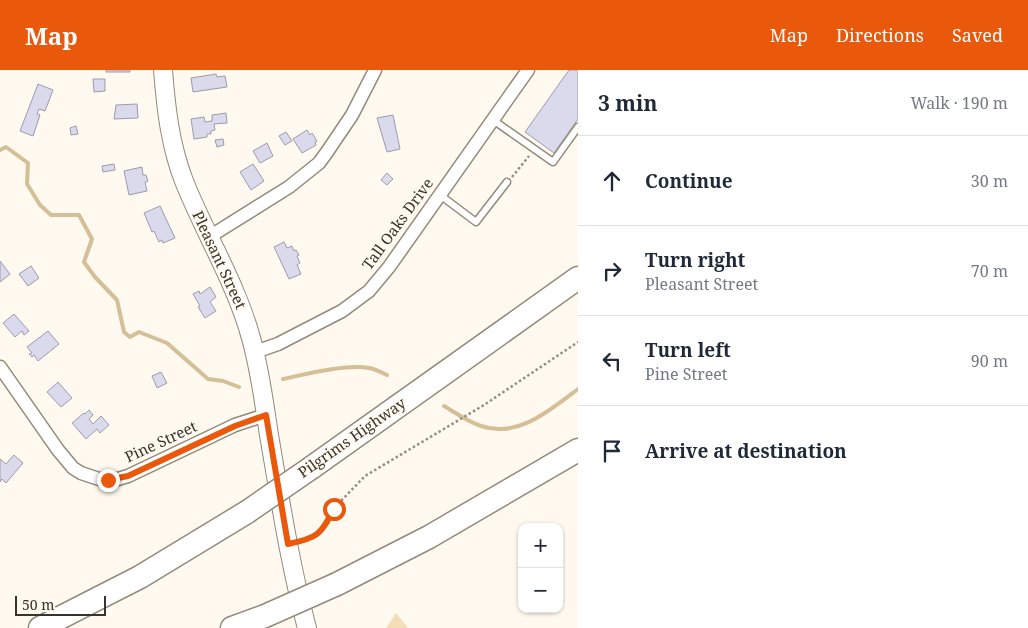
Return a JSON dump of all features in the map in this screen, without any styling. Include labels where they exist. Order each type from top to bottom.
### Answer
[{"type":"highway","name":"Pilgrims Highway","points":[[40,628],[134,581],[247,512],[578,278]]},
{"type":"highway","points":[[232,628],[265,616],[337,584],[430,537],[578,450]]},
{"type":"main road","name":"Pleasant Street","points":[[163,70],[168,119],[176,156],[184,180],[244,314],[255,352],[288,544],[307,628]]},
{"type":"street","points":[[209,237],[289,187],[318,163],[328,152],[352,115],[375,70]]},
{"type":"street","name":"Tall Oaks Drive","points":[[255,352],[278,344],[330,318],[356,302],[369,291],[389,267],[528,70]]},
{"type":"street","name":"Pine Street","points":[[0,367],[66,461],[81,473],[99,479],[118,479],[128,476],[235,426],[266,415]]},
{"type":"lane","points":[[493,120],[553,162],[578,127]]},
{"type":"lane","points":[[440,196],[476,222],[507,182]]},
{"type":"path","points":[[507,182],[515,175],[533,149]]},
{"type":"path","points":[[288,544],[306,541],[316,536],[324,528],[338,504],[361,480],[383,464],[484,405],[578,342]]},
{"type":"shaded area","points":[[396,613],[408,628],[386,628]]},
{"type":"building","points":[[106,70],[130,70],[130,72],[106,72]]},
{"type":"building","points":[[569,70],[578,70],[578,119],[554,153],[525,132]]},
{"type":"building","points":[[216,74],[217,77],[225,76],[227,87],[193,92],[191,78]]},
{"type":"building","points":[[93,79],[105,79],[105,91],[94,92]]},
{"type":"building","points":[[38,84],[53,90],[45,111],[39,109],[37,114],[40,115],[33,136],[20,131]]},
{"type":"building","points":[[137,104],[138,118],[114,119],[116,105]]},
{"type":"building","points":[[226,113],[227,123],[214,124],[215,130],[211,131],[211,134],[207,134],[207,137],[194,139],[191,119],[204,117],[205,122],[212,121],[212,115]]},
{"type":"building","points":[[393,115],[400,149],[387,152],[377,118]]},
{"type":"building","points":[[76,126],[78,134],[71,135],[70,128]]},
{"type":"building","points":[[307,130],[310,135],[312,133],[317,141],[315,142],[316,145],[302,153],[293,139]]},
{"type":"building","points":[[286,132],[292,141],[285,145],[279,136]]},
{"type":"building","points":[[223,139],[224,145],[217,147],[215,140]]},
{"type":"building","points":[[267,143],[273,156],[260,163],[253,151]]},
{"type":"building","points":[[114,164],[115,170],[103,172],[102,166]]},
{"type":"building","points":[[253,164],[264,181],[251,190],[240,172]]},
{"type":"building","points":[[142,167],[143,175],[146,175],[148,181],[145,182],[147,191],[129,195],[124,171]]},
{"type":"building","points":[[387,173],[393,179],[387,185],[381,180]]},
{"type":"building","points":[[160,206],[175,238],[163,243],[162,240],[159,242],[154,231],[152,232],[144,213]]},
{"type":"building","points":[[284,242],[287,248],[292,246],[299,255],[297,256],[300,263],[297,265],[301,274],[289,279],[274,247]]},
{"type":"building","points":[[0,261],[10,274],[0,282]]},
{"type":"building","points":[[31,266],[39,278],[28,286],[19,274]]},
{"type":"building","points":[[210,287],[216,297],[210,302],[216,311],[205,318],[193,294],[199,291],[200,294]]},
{"type":"building","points":[[14,314],[29,331],[24,335],[22,331],[15,337],[3,323]]},
{"type":"building","points":[[48,331],[59,344],[38,361],[34,355],[32,357],[29,354],[32,353],[27,347]]},
{"type":"building","points":[[161,372],[167,383],[157,388],[152,376]]},
{"type":"building","points":[[58,382],[72,398],[61,407],[47,392]]},
{"type":"building","points":[[89,410],[93,415],[89,419],[93,424],[101,416],[109,425],[100,433],[97,429],[86,439],[72,423]]},
{"type":"building","points":[[14,455],[23,463],[6,483],[2,479],[0,482],[0,459],[6,464]]},
{"type":"waterway","points":[[0,150],[6,147],[28,163],[27,184],[40,205],[51,215],[79,215],[92,239],[84,262],[95,277],[117,300],[124,332],[130,337],[139,332],[167,343],[208,379],[223,381],[239,387]]},
{"type":"waterway","points":[[283,379],[349,367],[369,368],[387,375]]},
{"type":"waterway","points":[[444,406],[481,426],[508,429],[533,420],[578,389]]},
{"type":"route","points":[[108,480],[128,476],[235,426],[266,415],[288,544],[306,541],[316,536],[324,528],[334,509]]}]
